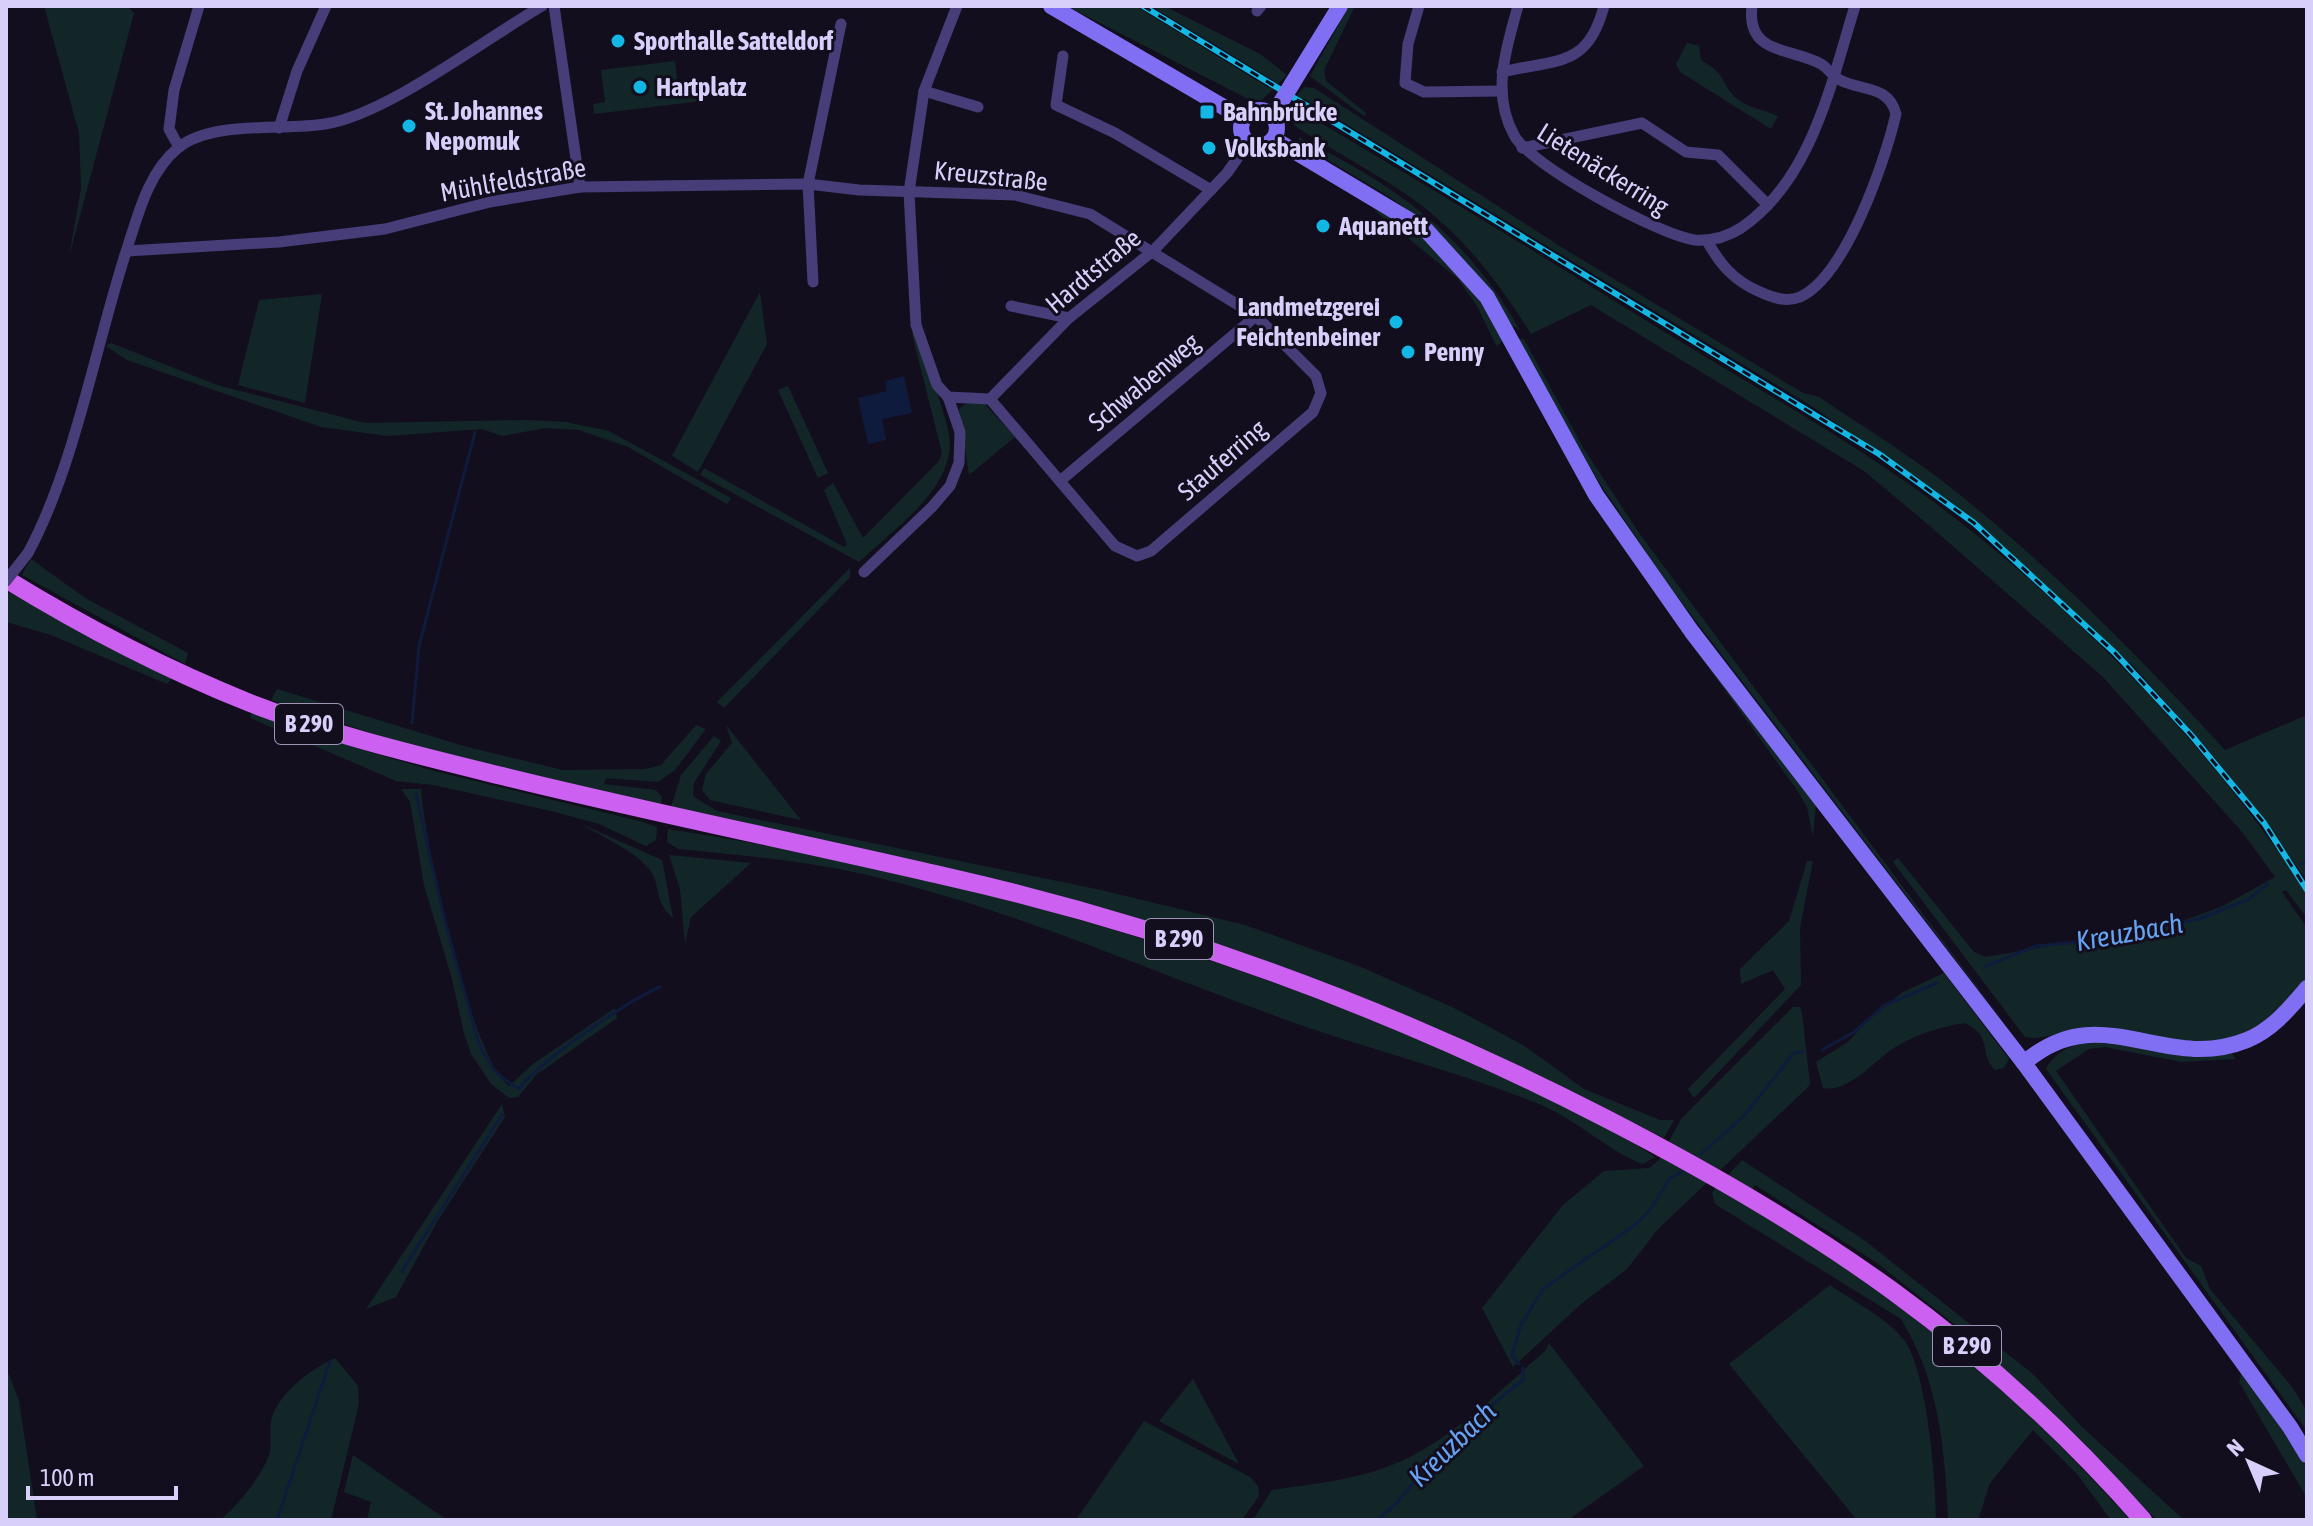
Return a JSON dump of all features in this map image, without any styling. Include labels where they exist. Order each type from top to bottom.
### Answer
[{"type":"main road","name":"B 290","points":[[6,580],[120,645],[252,704],[406,752],[634,808],[1066,906],[1238,958],[1405,1023],[1514,1071],[1764,1203],[1890,1286],[1970,1348],[2045,1416],[2143,1520]]},
{"type":"street","points":[[179,147],[169,129],[174,90],[199,6]]},
{"type":"street","points":[[279,128],[297,71],[326,6]]},
{"type":"street","points":[[6,580],[28,553],[56,488],[99,335],[143,201],[160,168],[179,147],[213,133],[327,124],[375,107],[542,6]]},
{"type":"street","points":[[554,6],[580,187]]},
{"type":"street","points":[[864,572],[950,486],[961,448],[948,397],[937,385],[916,325],[909,192],[924,91],[957,6]]},
{"type":"street","points":[[1051,6],[1244,119]]},
{"type":"street","points":[[1276,108],[1258,110],[1244,119],[1241,130],[1248,143],[1260,147],[1274,139],[1278,128],[1276,108],[1340,6]]},
{"type":"street","points":[[1419,6],[1408,44],[1405,83],[1424,92],[1501,91]]},
{"type":"street","name":"Lietenäckerring","points":[[1518,6],[1502,72],[1501,91],[1506,117],[1522,148],[1646,225],[1669,234],[1707,241]]},
{"type":"street","points":[[1502,72],[1581,51],[1597,35],[1604,6]]},
{"type":"street","points":[[1752,6],[1751,27],[1761,41],[1821,64],[1833,75],[1841,81],[1885,96],[1894,104],[1896,114],[1874,185],[1849,239],[1832,265],[1801,296],[1785,300],[1754,289],[1722,267],[1707,241],[1738,230],[1768,205],[1806,148],[1833,75],[1855,6]]},
{"type":"street","points":[[813,282],[808,184],[841,24]]},
{"type":"street","points":[[1063,56],[1056,105],[1115,133],[1211,190]]},
{"type":"street","points":[[924,91],[978,107]]},
{"type":"street","points":[[1522,148],[1642,123],[1686,152],[1718,155],[1768,205]]},
{"type":"street","points":[[1274,139],[1426,230],[1453,256],[1487,297],[1596,495],[1692,632],[2024,1063],[2290,1427],[2307,1455]]},
{"type":"street","name":"Hardtstraße","points":[[990,399],[1069,318],[1153,251],[1211,190],[1248,143]]},
{"type":"street","name":"Mühlfeldstraße","points":[[127,251],[279,242],[385,229],[490,202],[580,187],[808,184],[909,192]]},
{"type":"street","name":"Kreuzstraße","points":[[909,192],[966,191],[1050,203],[1090,214],[1153,251]]},
{"type":"street","name":"Stauferring","points":[[990,399],[1115,546],[1137,556],[1151,551],[1313,412],[1321,393],[1316,376],[1256,316],[1153,251]]},
{"type":"street","points":[[1011,306],[1069,318]]},
{"type":"street","name":"Schwabenweg","points":[[1060,481],[1256,316]]},
{"type":"street","points":[[948,397],[990,399]]},
{"type":"street","points":[[2024,1063],[2048,1045],[2087,1033],[2106,1033],[2169,1049],[2196,1050],[2230,1045],[2247,1040],[2275,1022],[2307,988]]},
{"type":"green space","points":[[44,6],[127,6],[134,13],[69,257],[81,188],[79,133]]},
{"type":"green space","points":[[1067,6],[1136,6],[1269,88],[1273,80],[1151,6],[1164,6],[1260,54],[1287,75],[1262,100],[1248,99]]},
{"type":"green space","points":[[1349,6],[1355,6],[1324,70],[1326,81],[1366,113],[1364,116],[1310,76]]},
{"type":"green space","points":[[1687,43],[1699,46],[1701,60],[1716,70],[1736,98],[1778,116],[1771,129],[1680,72],[1676,64]]},
{"type":"green space","name":"Hartplatz","points":[[675,61],[678,88],[700,85],[702,101],[594,114],[593,104],[605,102],[601,70]]},
{"type":"green space","points":[[1304,87],[1314,88],[1566,250],[1803,393],[1819,397],[1926,469],[2053,575],[2158,678],[2225,750],[2307,715],[2307,880],[2213,755],[2135,668],[1963,512],[1813,407],[1303,98],[1297,109],[1863,453],[1927,497],[2033,583],[2134,679],[2182,731],[2227,784],[2307,894],[2307,918],[2286,890],[2282,892],[2307,928],[2307,983],[2260,1025],[2227,1039],[2187,1041],[2103,1027],[2025,1037],[1893,862],[1898,858],[1974,952],[1985,957],[2168,926],[2221,907],[2275,877],[2243,833],[2103,677],[1864,471],[1591,305],[1531,334],[1492,277],[1462,242],[1429,211],[1295,126],[1290,119],[1294,100]]},
{"type":"green space","points":[[1299,137],[1367,175],[1425,216],[1475,265],[1520,330],[1510,325],[1430,227],[1390,197],[1299,143]]},
{"type":"green space","points":[[1374,210],[1414,229],[1450,262],[1503,340],[1497,347],[1477,306],[1458,279]]},
{"type":"green space","points":[[760,292],[767,344],[698,472],[672,456]]},
{"type":"green space","points":[[322,294],[305,403],[238,385],[259,300]]},
{"type":"green space","points":[[916,332],[946,421],[950,444],[947,462],[940,479],[916,510],[859,562],[700,475],[704,468],[844,547],[847,544],[824,490],[833,483],[863,538],[939,461],[942,453],[912,334]]},
{"type":"green space","points":[[1515,338],[1524,339],[1584,449],[1639,533],[2014,1036],[1669,586],[1599,482]]},
{"type":"green space","points":[[111,343],[217,385],[365,423],[527,420],[566,422],[609,431],[731,498],[727,504],[628,447],[579,430],[545,428],[502,436],[482,429],[388,436],[321,427],[127,360],[106,346]]},
{"type":"green space","points":[[788,386],[828,473],[818,478],[778,390]]},
{"type":"green space","points":[[983,402],[1015,437],[969,475],[959,409],[967,403]]},
{"type":"green space","points":[[31,559],[85,598],[188,653],[185,664],[22,575]]},
{"type":"green space","points":[[850,568],[850,577],[724,708],[717,702]]},
{"type":"green space","points":[[13,589],[174,676],[167,684],[51,635],[6,622],[6,596]]},
{"type":"green space","points":[[1652,589],[1660,592],[1816,803],[1813,837],[1807,807],[1797,790]]},
{"type":"green space","points":[[277,689],[467,747],[563,770],[645,769],[661,765],[696,725],[706,729],[675,770],[658,782],[606,778],[604,784],[656,790],[662,797],[661,805],[404,744],[271,700]]},
{"type":"green space","points":[[252,708],[363,750],[434,771],[643,822],[657,827],[656,840],[646,846],[599,824],[555,812],[433,785],[396,781],[250,718]]},
{"type":"green space","points":[[726,725],[801,820],[710,800],[702,790],[706,774],[732,743]]},
{"type":"green space","points":[[714,736],[721,741],[694,783],[693,796],[717,811],[1101,890],[1245,925],[1361,967],[1454,1008],[1523,1045],[1584,1089],[1660,1120],[1674,1120],[1664,1138],[1545,1079],[1331,986],[670,810],[681,775]]},
{"type":"green space","points":[[401,789],[421,789],[440,898],[465,993],[494,1067],[509,1086],[533,1064],[615,1008],[617,1018],[536,1075],[518,1097],[509,1098],[491,1084],[471,1054],[424,885],[410,802]]},
{"type":"green space","points":[[581,824],[662,860],[673,918],[662,905],[653,875],[643,862]]},
{"type":"green space","points":[[668,829],[757,844],[934,882],[1022,904],[1196,956],[1367,1018],[1478,1064],[1551,1097],[1655,1157],[1643,1164],[1539,1104],[1281,1018],[996,912],[844,870],[678,849],[667,842]]},
{"type":"green space","points":[[669,855],[751,863],[691,917],[685,944],[680,889]]},
{"type":"green space","points":[[1807,861],[1813,861],[1800,928],[1801,985],[1694,1098],[1688,1089],[1785,989],[1773,970],[1741,984],[1740,969],[1789,921]]},
{"type":"green space","points":[[1944,973],[2009,1059],[2004,1068],[1995,1070],[1980,1034],[1965,1023],[1915,1037],[1891,1050],[1853,1080],[1833,1088],[1823,1088],[1816,1062],[1848,1042],[1873,1015],[1903,992]]},
{"type":"green space","points":[[1793,1007],[1800,1007],[1802,1013],[1810,1084],[1658,1229],[1627,1269],[1581,1304],[1513,1367],[1482,1308],[1563,1205],[1604,1171],[1649,1168],[1659,1160],[1681,1119]]},
{"type":"green space","points":[[2099,1040],[2231,1051],[2235,1059],[2182,1062],[2105,1047],[2089,1049],[2056,1071],[2186,1258],[2201,1266],[2210,1289],[2292,1387],[2307,1411],[2307,1431],[2046,1069],[2056,1056],[2068,1048]]},
{"type":"green space","points":[[502,1104],[505,1117],[438,1220],[396,1297],[366,1309]]},
{"type":"green space","points":[[1742,1160],[1864,1240],[2033,1374],[2082,1427],[2184,1520],[2157,1520],[1977,1342],[1877,1263],[1755,1185],[1743,1202],[1852,1270],[1950,1345],[2042,1428],[2130,1520],[2111,1520],[2077,1474],[2033,1430],[1990,1483],[1978,1520],[1948,1520],[1938,1416],[1924,1367],[1901,1319],[1715,1204],[1712,1192]]},
{"type":"green space","points":[[1830,1285],[1888,1324],[1904,1340],[1912,1355],[1929,1427],[1936,1520],[1857,1520],[1729,1364]]},
{"type":"green space","points":[[1549,1343],[1644,1466],[1568,1520],[1253,1520],[1272,1490],[1363,1474],[1414,1455],[1454,1429],[1491,1399],[1545,1351]]},
{"type":"green space","points":[[335,1358],[358,1386],[359,1404],[331,1520],[220,1520],[248,1490],[265,1464],[270,1450],[272,1417],[283,1398],[316,1368]]},
{"type":"green space","points":[[6,1367],[19,1401],[37,1520],[6,1520]]},
{"type":"green space","points":[[2242,1370],[2307,1467],[2307,1498],[2239,1382]]},
{"type":"green space","points":[[1193,1379],[1239,1464],[1159,1421]]},
{"type":"green space","points":[[1144,1421],[1250,1477],[1258,1486],[1259,1496],[1242,1520],[1076,1520]]},
{"type":"green space","points":[[353,1455],[447,1520],[367,1520],[371,1502],[344,1492]]},
{"type":"water","points":[[904,376],[912,413],[882,419],[886,440],[868,444],[858,398],[887,391],[885,381]]},
{"type":"waterway","points":[[412,723],[419,646],[475,432]]},
{"type":"waterway","points":[[416,794],[445,922],[478,1041],[494,1069],[505,1079],[519,1089],[545,1063],[585,1033],[660,987]]},
{"type":"waterway","name":"Kreuzbach","points":[[2301,864],[2307,861]]},
{"type":"waterway","name":"Kreuzbach","points":[[1986,966],[2036,946],[2100,940],[2199,919],[2249,899],[2268,884]]},
{"type":"waterway","name":"Kreuzbach","points":[[1822,1050],[1854,1032],[1885,1005],[1937,983]]},
{"type":"waterway","name":"Kreuzbach","points":[[1701,1154],[1744,1116],[1794,1053],[1803,1052]]},
{"type":"waterway","points":[[402,1271],[502,1115]]},
{"type":"waterway","name":"Kreuzbach","points":[[1519,1364],[1512,1355],[1521,1325],[1543,1289],[1636,1224],[1650,1210],[1670,1178],[1686,1170]]},
{"type":"waterway","points":[[277,1520],[330,1361]]},
{"type":"waterway","name":"Kreuzbach","points":[[1377,1520],[1396,1504],[1448,1441],[1524,1379],[1523,1368]]},
{"type":"railway","points":[[1143,6],[1879,454],[1974,523],[2115,653],[2192,736],[2264,823],[2307,890]]},
{"type":"place","name":"Sporthalle Satteldorf","points":[[618,41]]},
{"type":"place","name":"Hartplatz","points":[[640,87]]},
{"type":"place","name":"Bahnbrücke","points":[[1207,112]]},
{"type":"place","name":"St. Johannes Nepomuk","points":[[409,126]]},
{"type":"place","name":"Volksbank","points":[[1209,148]]},
{"type":"place","name":"Aquanett","points":[[1323,226]]},
{"type":"place","name":"Landmetzgerei Feichtenbeiner","points":[[1396,322]]},
{"type":"place","name":"Penny","points":[[1408,352]]}]
